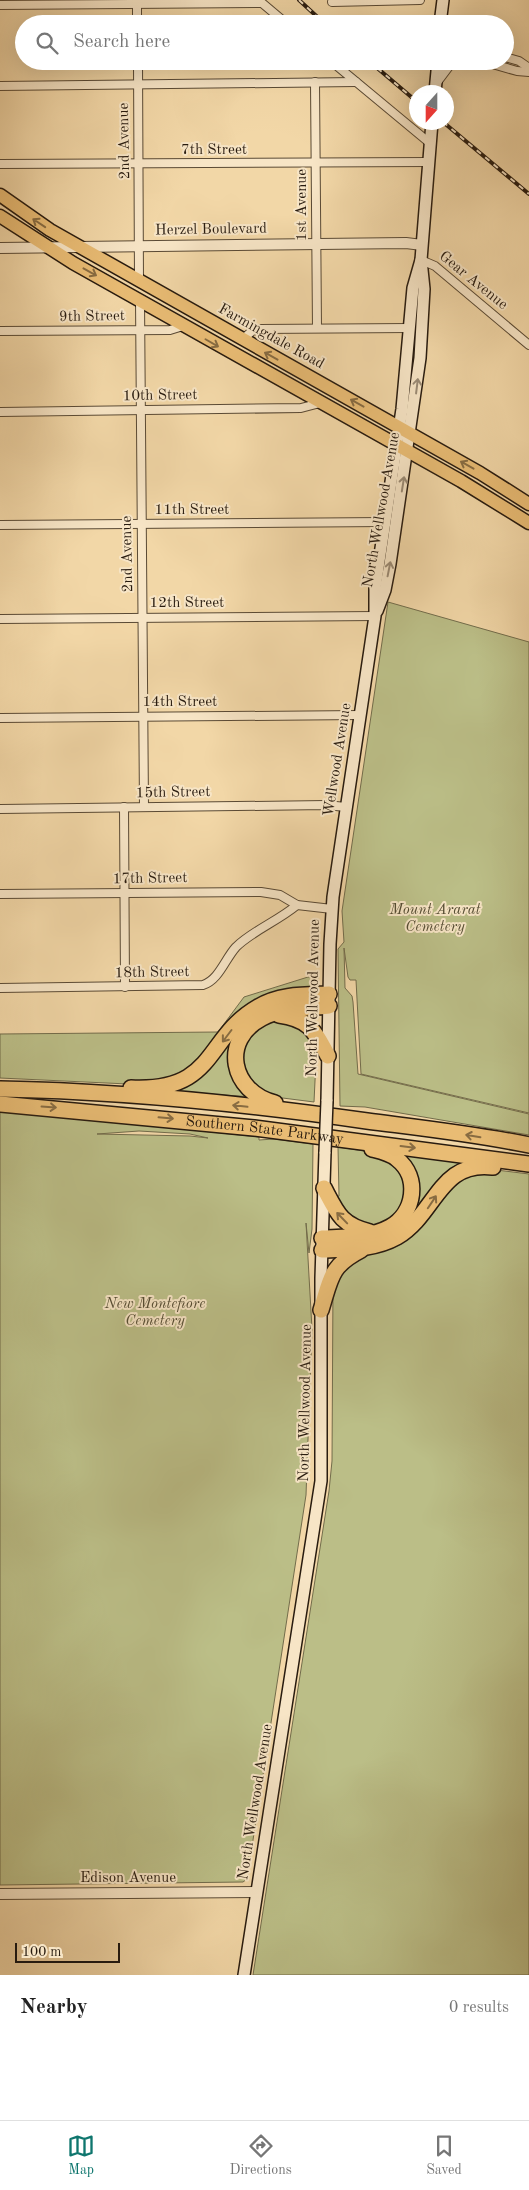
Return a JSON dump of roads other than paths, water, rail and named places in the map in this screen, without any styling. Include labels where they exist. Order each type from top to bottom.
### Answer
[{"type":"highway","points":[[65,1091],[149,1088],[175,1083],[201,1068],[240,1021],[258,1007],[286,996],[329,1000]]},
{"type":"highway","points":[[325,1108],[265,1100],[253,1094],[241,1080],[236,1063],[241,1040],[254,1024],[272,1014],[329,1000]]},
{"type":"highway","points":[[272,1014],[293,1018],[305,1023],[315,1032],[328,1056]]},
{"type":"highway","name":"Southern State Parkway","points":[[0,1089],[65,1091],[325,1108],[529,1145]]},
{"type":"highway","name":"Southern State Parkway","points":[[0,1104],[163,1118],[307,1134],[529,1165]]},
{"type":"highway","points":[[307,1134],[383,1152],[397,1159],[406,1168],[412,1188],[409,1206],[397,1222],[374,1233],[322,1244]]},
{"type":"highway","points":[[322,1310],[331,1276],[337,1266],[346,1258],[365,1248],[385,1243],[409,1228],[424,1213],[449,1179],[460,1170],[481,1166],[529,1165]]},
{"type":"highway","points":[[324,1188],[336,1211],[344,1221],[357,1228],[374,1233]]},
{"type":"highway","points":[[322,1244],[365,1248]]},
{"type":"main road","points":[[441,15],[443,0]]},
{"type":"main road","points":[[436,85],[437,70]]},
{"type":"main road","name":"North Wellwood Avenue","points":[[375,616],[385,590],[411,434],[422,339],[424,289],[421,260],[432,130]]},
{"type":"main road","name":"Farmingdale Road","points":[[0,195],[50,230],[486,476],[529,504]]},
{"type":"main road","points":[[0,216],[48,248],[396,445],[529,523]]},
{"type":"main road","name":"North Wellwood Avenue","points":[[375,616],[374,588],[399,427],[413,288],[421,260]]},
{"type":"main road","name":"Wellwood Avenue","points":[[332,909],[375,616]]},
{"type":"main road","name":"North Wellwood Avenue","points":[[257,1892],[320,1488],[322,1445],[322,1244],[332,909]]},
{"type":"main road","points":[[244,1975],[257,1892]]},
{"type":"street","points":[[332,2],[420,0]]},
{"type":"street","points":[[137,2],[137,15]]},
{"type":"street","points":[[0,5],[137,2],[262,3],[276,15]]},
{"type":"street","points":[[514,60],[519,61],[529,70]]},
{"type":"street","name":"2nd Avenue","points":[[138,70],[139,281]]},
{"type":"street","points":[[342,70],[431,144]]},
{"type":"street","points":[[437,85],[446,70]]},
{"type":"street","points":[[514,70],[529,70]]},
{"type":"street","name":"1st Avenue","points":[[315,82],[317,328]]},
{"type":"street","points":[[0,86],[356,82]]},
{"type":"street","name":"7th Street","points":[[0,164],[429,162]]},
{"type":"street","name":"Herzel Boulevard","points":[[0,248],[408,243],[422,245]]},
{"type":"street","name":"Gear Avenue","points":[[421,260],[436,266],[529,345]]},
{"type":"street","name":"2nd Avenue","points":[[140,300],[144,807]]},
{"type":"street","name":"9th Street","points":[[0,331],[172,330],[183,326]]},
{"type":"street","points":[[242,340],[257,329],[410,328]]},
{"type":"street","name":"10th Street","points":[[0,412],[301,408],[320,402]]},
{"type":"street","name":"11th Street","points":[[0,525],[385,522]]},
{"type":"street","name":"12th Street","points":[[0,619],[375,616]]},
{"type":"street","name":"14th Street","points":[[0,718],[360,715]]},
{"type":"street","points":[[124,807],[125,987]]},
{"type":"street","name":"15th Street","points":[[0,809],[346,807]]},
{"type":"street","name":"17th Street","points":[[0,894],[265,892],[280,895],[297,905]]},
{"type":"street","points":[[297,905],[332,909]]},
{"type":"street","name":"18th Street","points":[[0,988],[195,986],[207,984],[214,978],[240,944],[275,922],[297,905]]},
{"type":"street","name":"Edison Avenue","points":[[0,1894],[257,1892]]},
{"type":"railway","points":[[299,0],[315,15]]},
{"type":"railway","points":[[380,70],[409,95]]},
{"type":"railway","points":[[453,130],[529,194]]},
{"type":"park label","name":"Mount Ararat Cemetery","points":[[435,918]]},
{"type":"park label","name":"New Montefiore Cemetery","points":[[155,1312]]}]
